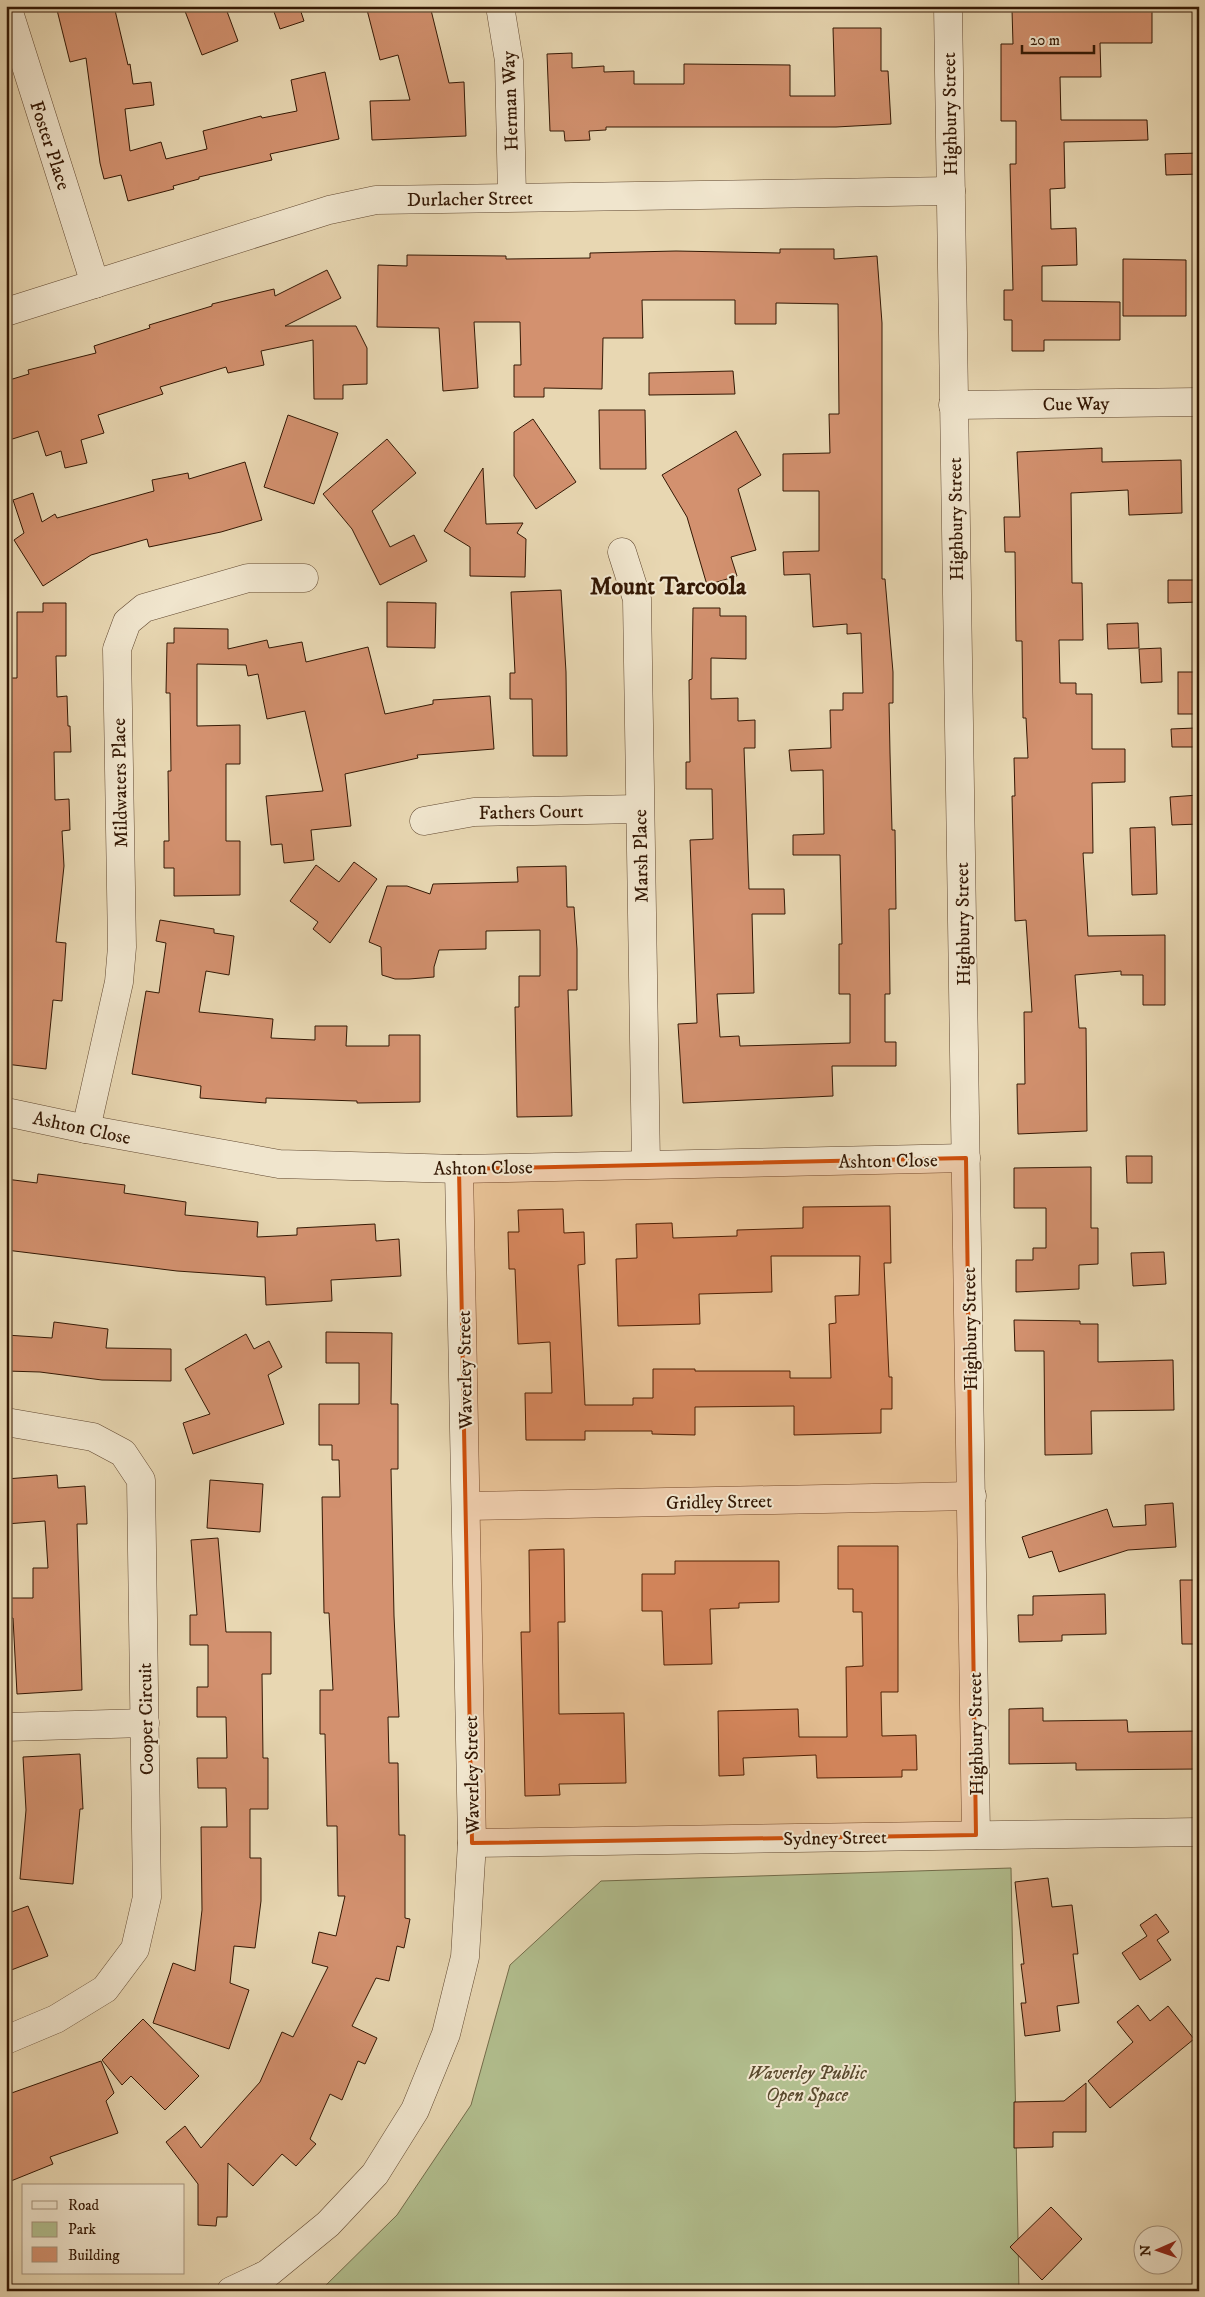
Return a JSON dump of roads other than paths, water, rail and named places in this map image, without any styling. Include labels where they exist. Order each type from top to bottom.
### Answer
[{"type":"street","name":"Foster Place","points":[[7,6],[95,284]]},
{"type":"street","name":"Herman Way","points":[[500,6],[509,61],[512,196]]},
{"type":"street","name":"Highbury Street","points":[[948,8],[976,1835]]},
{"type":"street","name":"Durlacher Street","points":[[6,312],[329,210],[376,200],[512,196],[951,191]]},
{"type":"street","name":"Cue Way","points":[[954,405],[1199,402]]},
{"type":"street","name":"Marsh Place","points":[[622,552],[637,599],[646,1164]]},
{"type":"street","name":"Mildwaters Place","points":[[86,1129],[119,982],[122,947],[117,649],[127,622],[144,608],[248,578],[304,578]]},
{"type":"street","name":"Fathers Court","points":[[424,821],[474,812],[640,809]]},
{"type":"street","name":"Ashton Close","points":[[6,1112],[86,1129],[279,1164],[460,1169],[966,1158]]},
{"type":"street","name":"Waverley Street","points":[[231,2291],[267,2274],[328,2224],[374,2174],[415,2110],[446,2034],[465,1957],[472,1843],[460,1169]]},
{"type":"street","name":"Cooper Circuit","points":[[6,1422],[93,1437],[123,1453],[141,1480],[147,1897],[135,1949],[104,1989],[56,2019],[6,2040]]},
{"type":"street","name":"Gridley Street","points":[[466,1506],[972,1496]]},
{"type":"street","points":[[6,1727],[145,1723]]},
{"type":"street","name":"Sydney Street","points":[[472,1843],[1199,1832]]},
{"type":"district","name":"Mount Tarcoola","points":[[668,586]]},
{"type":"park label","name":"Waverley Public Open Space","points":[[807,2083]]}]
